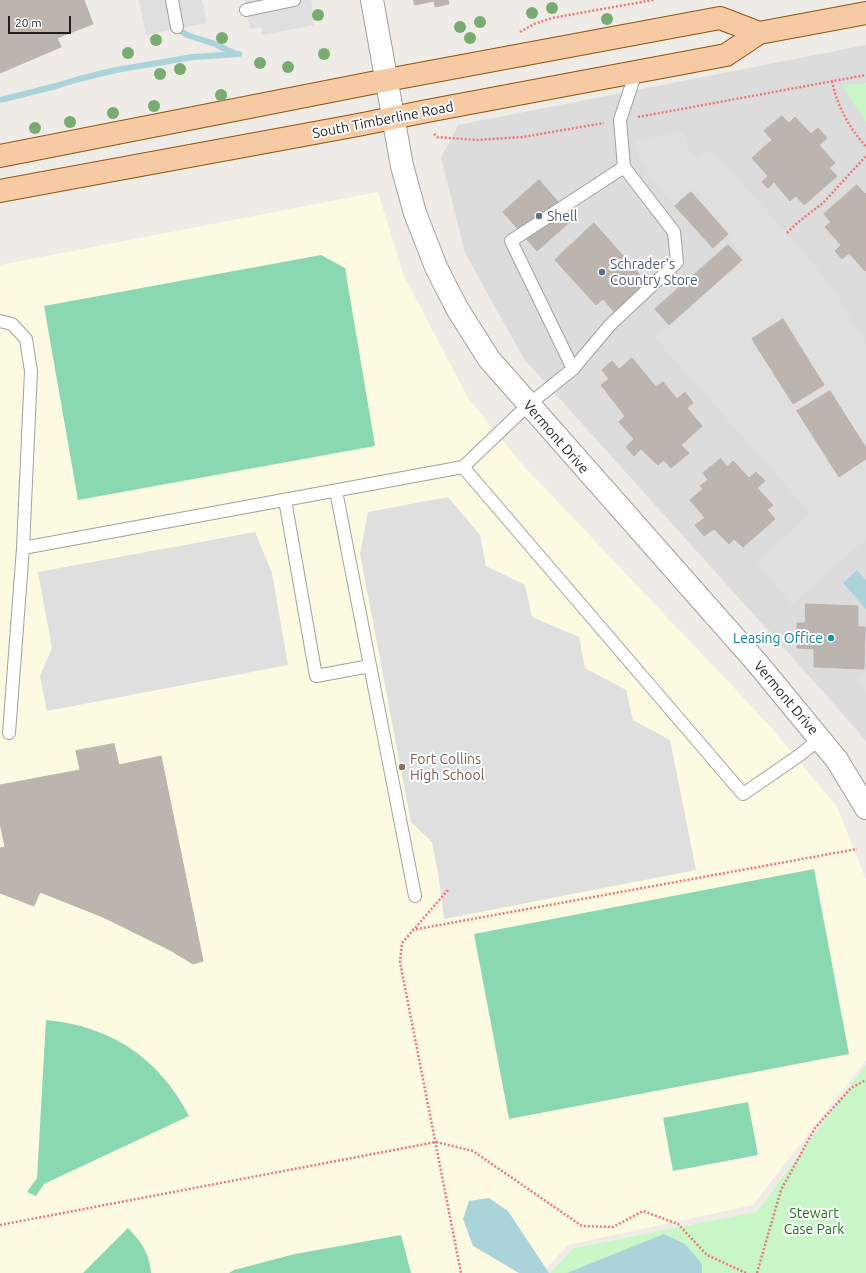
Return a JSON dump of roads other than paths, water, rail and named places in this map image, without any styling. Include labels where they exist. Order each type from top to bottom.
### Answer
[{"type":"main road","name":"South Timberline Road","points":[[0,191],[726,55],[759,33],[866,13]]},
{"type":"main road","points":[[0,156],[387,80],[720,18],[759,33]]},
{"type":"street","name":"Vermont Drive","points":[[372,0],[402,166],[415,213],[436,267],[458,310],[489,359],[758,664],[820,739],[836,760],[866,808]]},
{"type":"lane","points":[[172,0],[177,27]]},
{"type":"lane","points":[[246,10],[294,0]]},
{"type":"lane","points":[[23,548],[463,467],[528,405],[573,369],[610,325],[677,262],[674,232],[624,167],[620,120],[636,72]]},
{"type":"lane","points":[[573,369],[512,241],[624,167]]},
{"type":"lane","points":[[0,321],[12,324],[26,339],[31,371],[23,548],[9,733]]},
{"type":"lane","points":[[463,467],[743,794],[797,757],[820,739]]},
{"type":"lane","points":[[336,491],[415,896]]},
{"type":"lane","points":[[285,500],[316,676],[370,666]]},
{"type":"water","points":[[857,570],[866,580],[866,609],[843,583]]},
{"type":"water","points":[[489,1198],[508,1211],[549,1273],[519,1273],[473,1246],[463,1219],[469,1201]]},
{"type":"water","points":[[664,1234],[685,1244],[702,1264],[702,1273],[567,1273]]},
{"type":"waterway","points":[[180,28],[182,32],[187,35],[215,44],[234,53]]},
{"type":"waterway","points":[[0,100],[116,70],[193,57],[239,54]]},
{"type":"place","name":"Shell","points":[[539,216]]},
{"type":"place","name":"Schrader's Country Store","points":[[602,272]]},
{"type":"place","name":"Leasing Office","points":[[831,638]]},
{"type":"place","name":"Fort Collins High School","points":[[402,767]]},
{"type":"park label","name":"Stewart Case Park","points":[[814,1222]]}]
